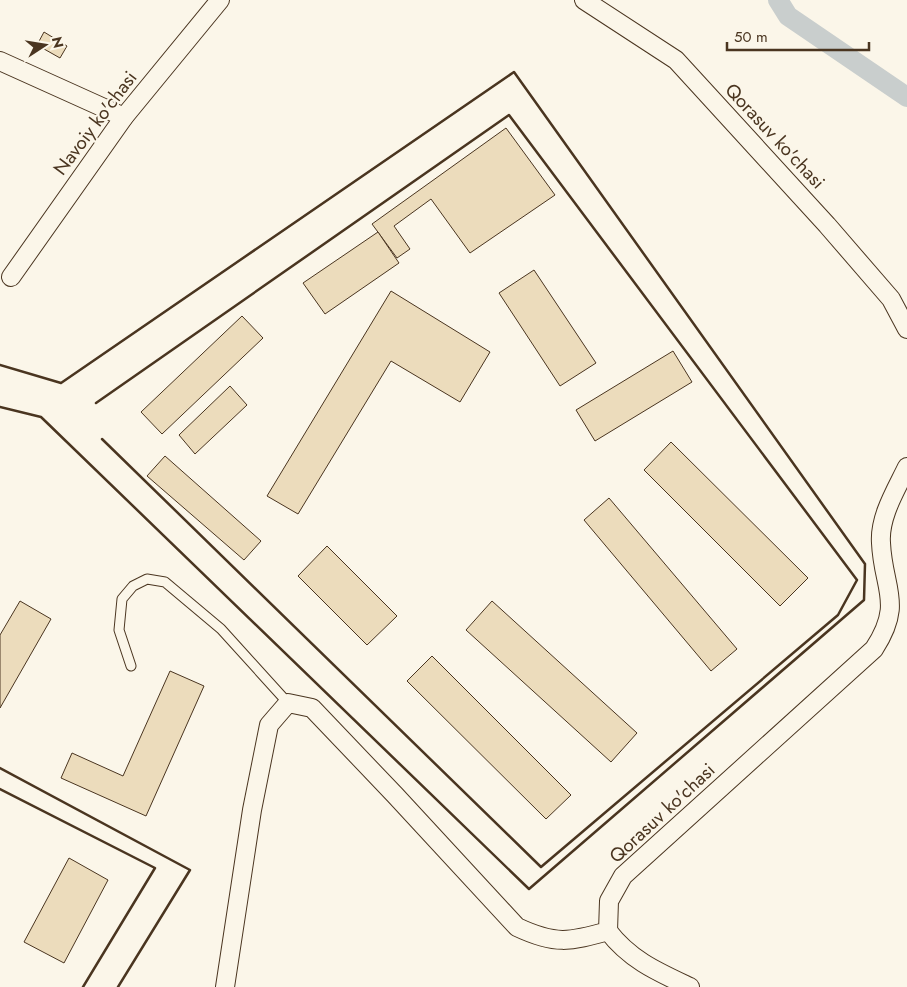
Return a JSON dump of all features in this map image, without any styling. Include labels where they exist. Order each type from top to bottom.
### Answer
[{"type":"street","name":"Navoiy ko'chasi","points":[[11,277],[124,117],[220,0]]},
{"type":"street","name":"Qorasuv ko'chasi","points":[[584,0],[676,60],[827,225],[891,299],[907,329]]},
{"type":"street","points":[[0,61],[124,117]]},
{"type":"street","name":"Qorasuv ko'chasi","points":[[608,931],[609,901],[623,876],[874,649],[890,618],[889,588],[880,542],[882,527],[907,467]]},
{"type":"street","points":[[225,987],[252,810],[269,725],[288,703],[312,708],[395,794],[517,927],[531,934],[560,941],[575,941],[608,931],[620,946],[643,965],[690,987]]},
{"type":"lane","points":[[131,666],[118,630],[122,599],[133,586],[147,579],[165,582],[221,629],[288,703]]},
{"type":"building","points":[[44,32],[67,46],[60,58],[37,45]]},
{"type":"building","points":[[506,128],[555,195],[470,253],[431,199],[394,226],[410,249],[397,258],[372,224]]},
{"type":"building","points":[[378,232],[399,263],[325,314],[303,283]]},
{"type":"building","points":[[534,270],[596,363],[560,386],[499,293]]},
{"type":"building","points":[[391,291],[490,352],[460,402],[391,361],[298,514],[267,496]]},
{"type":"building","points":[[242,316],[263,338],[162,434],[141,412]]},
{"type":"building","points":[[673,351],[692,382],[595,441],[576,410]]},
{"type":"building","points":[[230,386],[247,405],[195,454],[179,435]]},
{"type":"building","points":[[671,442],[808,578],[780,606],[644,470]]},
{"type":"building","points":[[165,456],[261,541],[244,560],[147,476]]},
{"type":"building","points":[[609,498],[737,649],[711,671],[584,520]]},
{"type":"building","points":[[327,546],[397,616],[367,645],[298,576]]},
{"type":"building","points":[[20,601],[51,619],[0,708],[0,635]]},
{"type":"building","points":[[492,601],[637,733],[611,762],[466,630]]},
{"type":"building","points":[[432,656],[571,795],[546,819],[407,681]]},
{"type":"building","points":[[170,671],[204,686],[146,816],[61,778],[72,753],[123,776]]},
{"type":"building","points":[[69,858],[108,880],[64,963],[24,942]]},
{"type":"waterway","points":[[778,0],[788,16],[907,97]]},
{"type":"wall","points":[[0,365],[61,383],[514,72],[865,564],[864,600],[529,889],[41,417],[0,407]]},
{"type":"wall","points":[[96,403],[509,115],[857,580],[838,615],[541,867],[102,439]]},
{"type":"wall","points":[[0,768],[190,870],[118,987]]},
{"type":"wall","points":[[0,789],[155,868],[83,987]]}]
